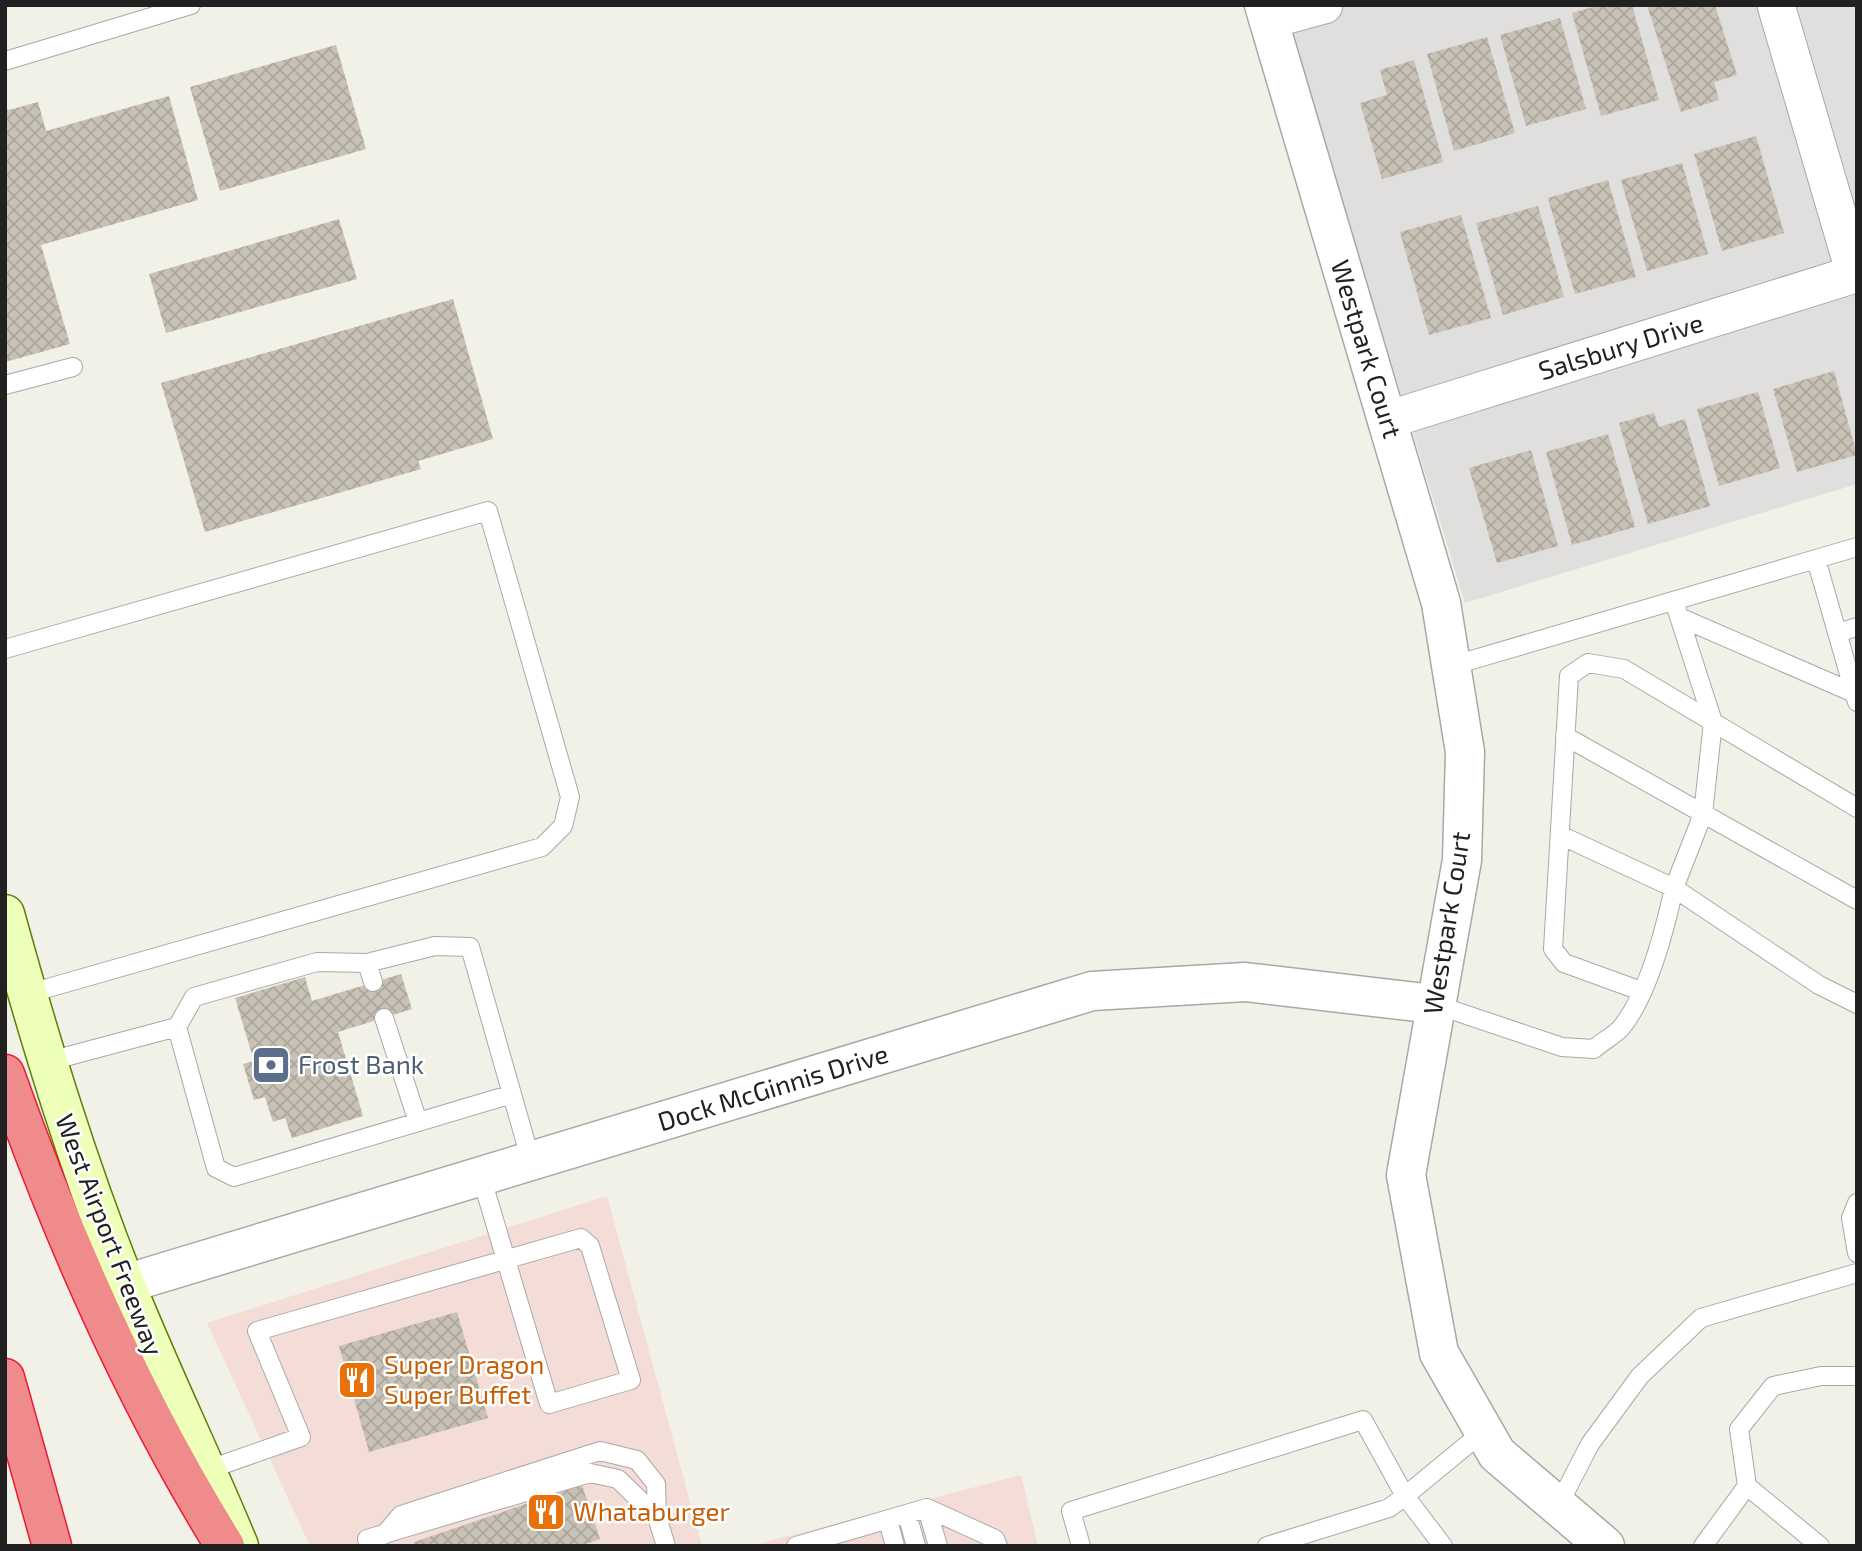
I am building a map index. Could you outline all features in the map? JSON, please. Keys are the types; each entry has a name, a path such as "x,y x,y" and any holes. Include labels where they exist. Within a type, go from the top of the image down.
{"highway":[{"path":"5,1074 103,1322 182,1477 225,1546"},
{"path":"5,1378 52,1546"}],"main road":[{"name":"West Airport Freeway","path":"5,914 46,1062 125,1284 164,1379 239,1546"}],"street":[{"path":"1266,13 1324,5"},
{"path":"1776,5 1856,274"},
{"name":"Westpark Court","path":"1266,13 1441,603 1465,752 1462,860 1434,1004 1406,1175 1439,1353 1497,1454 1605,1546"},
{"name":"Salsbury Drive","path":"1387,420 1856,274"},
{"name":"Dock McGinnis Drive","path":"125,1284 1092,991 1245,982 1434,1004"}],"lane":[{"path":"5,61 191,5"},
{"path":"5,385 73,367"},
{"path":"5,649 488,511 570,797 563,826 542,847 27,994"},
{"path":"1451,666 1677,609 1857,547"},
{"path":"1816,559 1855,698"},
{"path":"1677,609 1855,698"},
{"path":"1434,1004 1562,1047 1594,1049 1620,1028 1641,991 1662,942 1674,888 1703,814 1713,722 1677,609"},
{"path":"1837,633 1857,627"},
{"path":"1641,991 1564,963 1553,948 1569,676 1588,663 1624,669 1857,808"},
{"path":"1565,736 1857,900"},
{"path":"1560,835 1674,888 1819,985 1857,1004"},
{"path":"512,1094 234,1177 216,1168 177,1027 194,997 317,962 367,962 435,946 470,947 512,1094 531,1161"},
{"path":"367,962 373,982"},
{"path":"384,1018 418,1122"},
{"path":"46,1062 177,1027"},
{"path":"207,1470 301,1437 257,1331 505,1260 581,1238 590,1246 631,1380 549,1404 505,1260 481,1176"},
{"path":"1857,1203 1851,1218 1857,1253"},
{"path":"1558,1506 1590,1444 1640,1376 1700,1318 1857,1273"},
{"path":"1703,1546 1746,1486 1739,1429 1773,1386 1821,1376 1857,1376"},
{"path":"1081,1546 1071,1511 1363,1420 1405,1496 1443,1546"},
{"path":"1267,1546 1389,1507 1484,1431"},
{"path":"374,1540 401,1515 600,1451 637,1460 656,1484 657,1517 666,1546"},
{"path":"374,1540 590,1473 618,1479 657,1517"},
{"path":"1746,1486 1820,1546"},
{"path":"927,1508 938,1546"},
{"path":"796,1546 818,1543 927,1508 995,1539 998,1546"},
{"path":"907,1514 916,1546"},
{"path":"888,1520 895,1546"}],"shaded area":[{"path":"1282,5 1857,5 1857,484 1465,603"},
{"path":"607,1196 702,1546 310,1546 207,1323"},
{"path":"1021,1475 1038,1546 750,1546"}],"building":[{"path":"1600,5 1632,5 1659,100 1601,116 1572,13"},
{"path":"1647,5 1715,5 1737,75 1714,82 1719,100 1681,112"},
{"path":"1560,18 1586,109 1526,126 1500,35"},
{"path":"1487,37 1515,133 1454,151 1427,54"},
{"path":"336,45 366,149 220,191 190,87"},
{"path":"1414,60 1443,162 1382,179 1360,103 1387,95 1380,70"},
{"path":"169,96 198,200 41,245 70,344 5,362 5,108 9,110 38,102 46,131"},
{"path":"1756,136 1784,233 1722,251 1694,154"},
{"path":"1682,163 1708,254 1647,271 1621,180"},
{"path":"1608,180 1636,277 1575,294 1548,198"},
{"path":"1538,206 1564,297 1503,315 1476,223"},
{"path":"1461,215 1491,318 1429,335 1400,232"},
{"path":"339,219 357,279 166,333 149,274"},
{"path":"453,299 493,439 418,461 421,469 205,532 161,383"},
{"path":"1834,371 1857,455 1797,472 1773,389"},
{"path":"1758,392 1780,468 1719,486 1697,409"},
{"path":"1654,413 1659,427 1685,419 1710,506 1648,524 1619,423"},
{"path":"1608,434 1635,527 1572,545 1546,452"},
{"path":"1531,450 1558,546 1497,563 1469,468"},
{"path":"401,974 412,1009 338,1032 363,1116 292,1138 285,1118 273,1122 265,1097 254,1100 243,1064 254,1061 235,998 305,977 312,1001"},
{"path":"457,1312 488,1418 369,1452 339,1346"},
{"name":"Whataburger","path":"582,1485 600,1539 581,1546 415,1546 414,1542"}],"place":[{"name":"Frost Bank","path":"271,1065"},
{"name":"Super Dragon Super Buffet","path":"357,1380"},
{"name":"Whataburger","path":"546,1512"}]}
